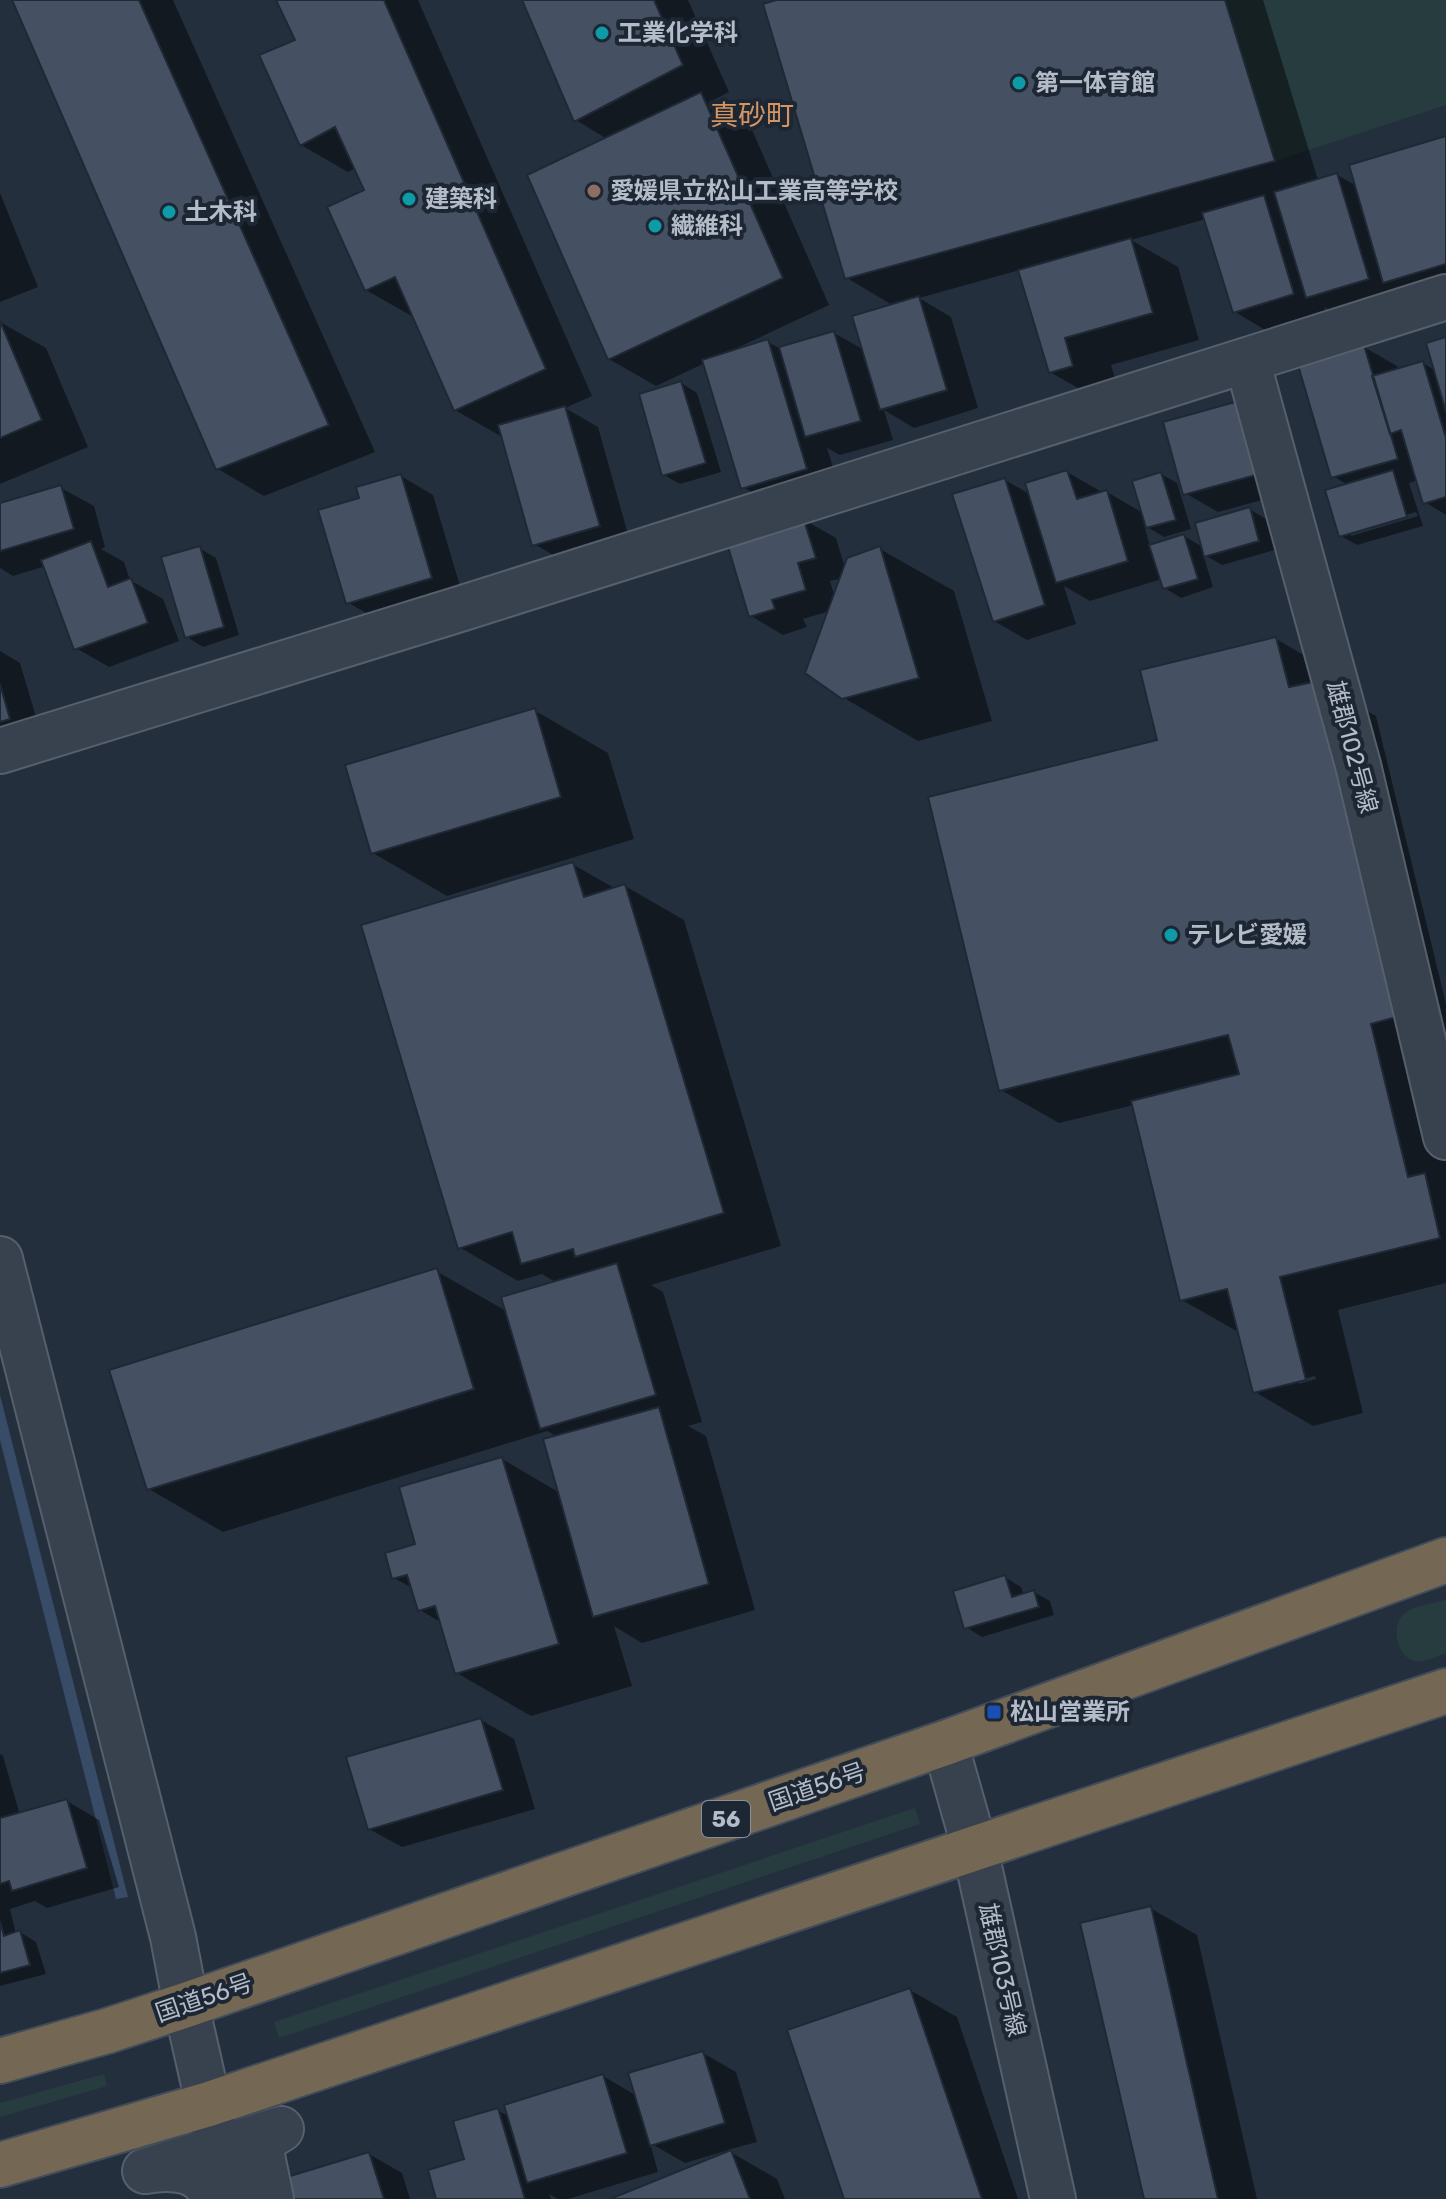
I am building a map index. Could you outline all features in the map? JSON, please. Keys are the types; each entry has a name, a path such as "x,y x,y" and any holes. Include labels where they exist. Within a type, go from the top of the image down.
{"highway":[{"name":"国道56号","path":"0,2061 186,2005 945,1743 1446,1560"},
{"path":"0,2165 209,2104 1446,1691"}],"street":[{"path":"0,751 478,604 1446,297"},
{"name":"雄郡102号線","path":"1247,360 1358,765 1446,1137"},
{"path":"0,1259 173,1937 230,2199"},
{"name":"雄郡103号線","path":"945,1743 975,1849 1053,2199"},
{"path":"214,2199 211,2189 190,2173 164,2168 145,2171 281,2129 265,2139 261,2151 271,2199"}],"green space":[{"path":"1225,0 1446,0 1446,105 1275,161"},
{"path":"1446,1600 1446,1653 1423,1661 1409,1658 1400,1648 1398,1640 1400,1619 1413,1609"},
{"path":"915,1808 920,1824 279,2038 274,2022"},
{"path":"104,2074 107,2086 0,2117 0,2103"}],"water":[{"path":"0,1395 128,1897 116,1899 0,1440"}],"building":[{"name":"土木科","path":"12,0 139,0 329,425 216,470"},
{"name":"建築科","path":"276,0 384,0 546,369 454,411 395,277 365,291 327,207 364,190 335,127 300,146 259,55 295,40"},
{"name":"工業化学科","path":"522,0 654,0 683,65 574,122"},
{"name":"第一体育館","path":"776,0 1225,0 1275,161 845,279 763,4"},
{"name":"繊維科","path":"701,92 783,278 608,360 527,175"},
{"path":"1446,136 1446,264 1383,283 1349,165"},
{"path":"1337,173 1369,279 1306,298 1274,192"},
{"path":"1264,195 1294,294 1233,313 1202,213"},
{"path":"1131,238 1153,313 1065,338 1073,366 1049,373 1018,270"},
{"path":"919,296 947,390 880,410 852,316"},
{"path":"0,321 42,420 0,438"},
{"path":"834,331 861,421 805,437 779,347"},
{"path":"1446,337 1446,412 1426,343"},
{"path":"768,339 807,469 741,489 702,360"},
{"path":"1364,345 1398,459 1331,478 1298,365"},
{"path":"1423,361 1446,438 1446,497 1423,504 1401,430 1390,434 1372,376"},
{"path":"681,381 706,463 662,476 639,394"},
{"path":"1235,402 1256,475 1183,495 1163,422"},
{"path":"565,406 600,526 532,546 498,425"},
{"path":"1067,470 1077,499 1107,490 1128,561 1056,583 1025,483"},
{"path":"1393,470 1407,517 1339,537 1325,490"},
{"path":"1161,472 1176,520 1146,528 1132,481"},
{"path":"401,474 432,578 346,604 318,510 359,498 356,487"},
{"path":"1005,478 1045,605 993,622 952,494"},
{"path":"61,485 74,529 0,551 0,503"},
{"path":"1250,507 1259,541 1204,557 1195,523"},
{"path":"803,517 816,558 798,563 806,590 772,600 775,609 749,617 726,540"},
{"path":"1184,534 1198,579 1163,589 1149,545"},
{"path":"91,541 108,587 131,578 148,623 74,650 41,560"},
{"path":"200,546 224,627 185,638 161,557"},
{"path":"880,546 919,678 842,699 805,673 847,558"},
{"name":"テレビ愛媛","path":"1276,637 1289,687 1318,681 1400,1016 1371,1024 1408,1177 1425,1173 1440,1238 1280,1277 1306,1380 1253,1393 1227,1289 1180,1301 1131,1101 1239,1074 1228,1035 999,1091 928,797 1157,740 1140,670"},
{"path":"0,684 10,719 0,722"},
{"path":"535,708 561,797 371,854 345,765"},
{"path":"573,862 584,897 625,884 724,1213 575,1257 573,1249 521,1264 512,1232 458,1249 361,925"},
{"path":"617,1263 656,1395 540,1429 501,1297"},
{"path":"437,1268 474,1389 147,1490 109,1370"},
{"path":"659,1407 709,1584 593,1617 543,1439"},
{"path":"502,1457 559,1644 455,1674 435,1606 418,1611 407,1575 392,1579 385,1553 415,1544 399,1487"},
{"path":"1005,1575 1012,1597 1034,1590 1039,1607 964,1629 953,1591"},
{"path":"481,1718 503,1790 368,1830 346,1757"},
{"path":"67,1799 87,1868 12,1891 9,1881 0,1884 0,1818"},
{"path":"1151,1906 1218,2199 1144,2199 1080,1923"},
{"path":"0,1921 4,1936 20,1930 30,1965 0,1973"},
{"path":"910,1988 982,2199 844,2199 787,2030"},
{"path":"703,2051 725,2123 650,2146 628,2073"},
{"path":"603,2074 627,2153 527,2183 504,2105"},
{"path":"498,2108 525,2199 436,2199 428,2170 464,2159 453,2121"},
{"path":"731,2150 750,2199 610,2199"},
{"path":"369,2152 384,2199 283,2199 277,2180"}],"place":[{"name":"工業化学科","path":"602,33"},
{"name":"第一体育館","path":"1019,83"},
{"name":"愛媛県立松山工業高等学校","path":"594,191"},
{"name":"建築科","path":"409,199"},
{"name":"土木科","path":"169,212"},
{"name":"繊維科","path":"655,226"},
{"name":"テレビ愛媛","path":"1171,935"},
{"name":"松山営業所","path":"994,1712"}],"district":[{"name":"真砂町","path":"752,115"}]}
